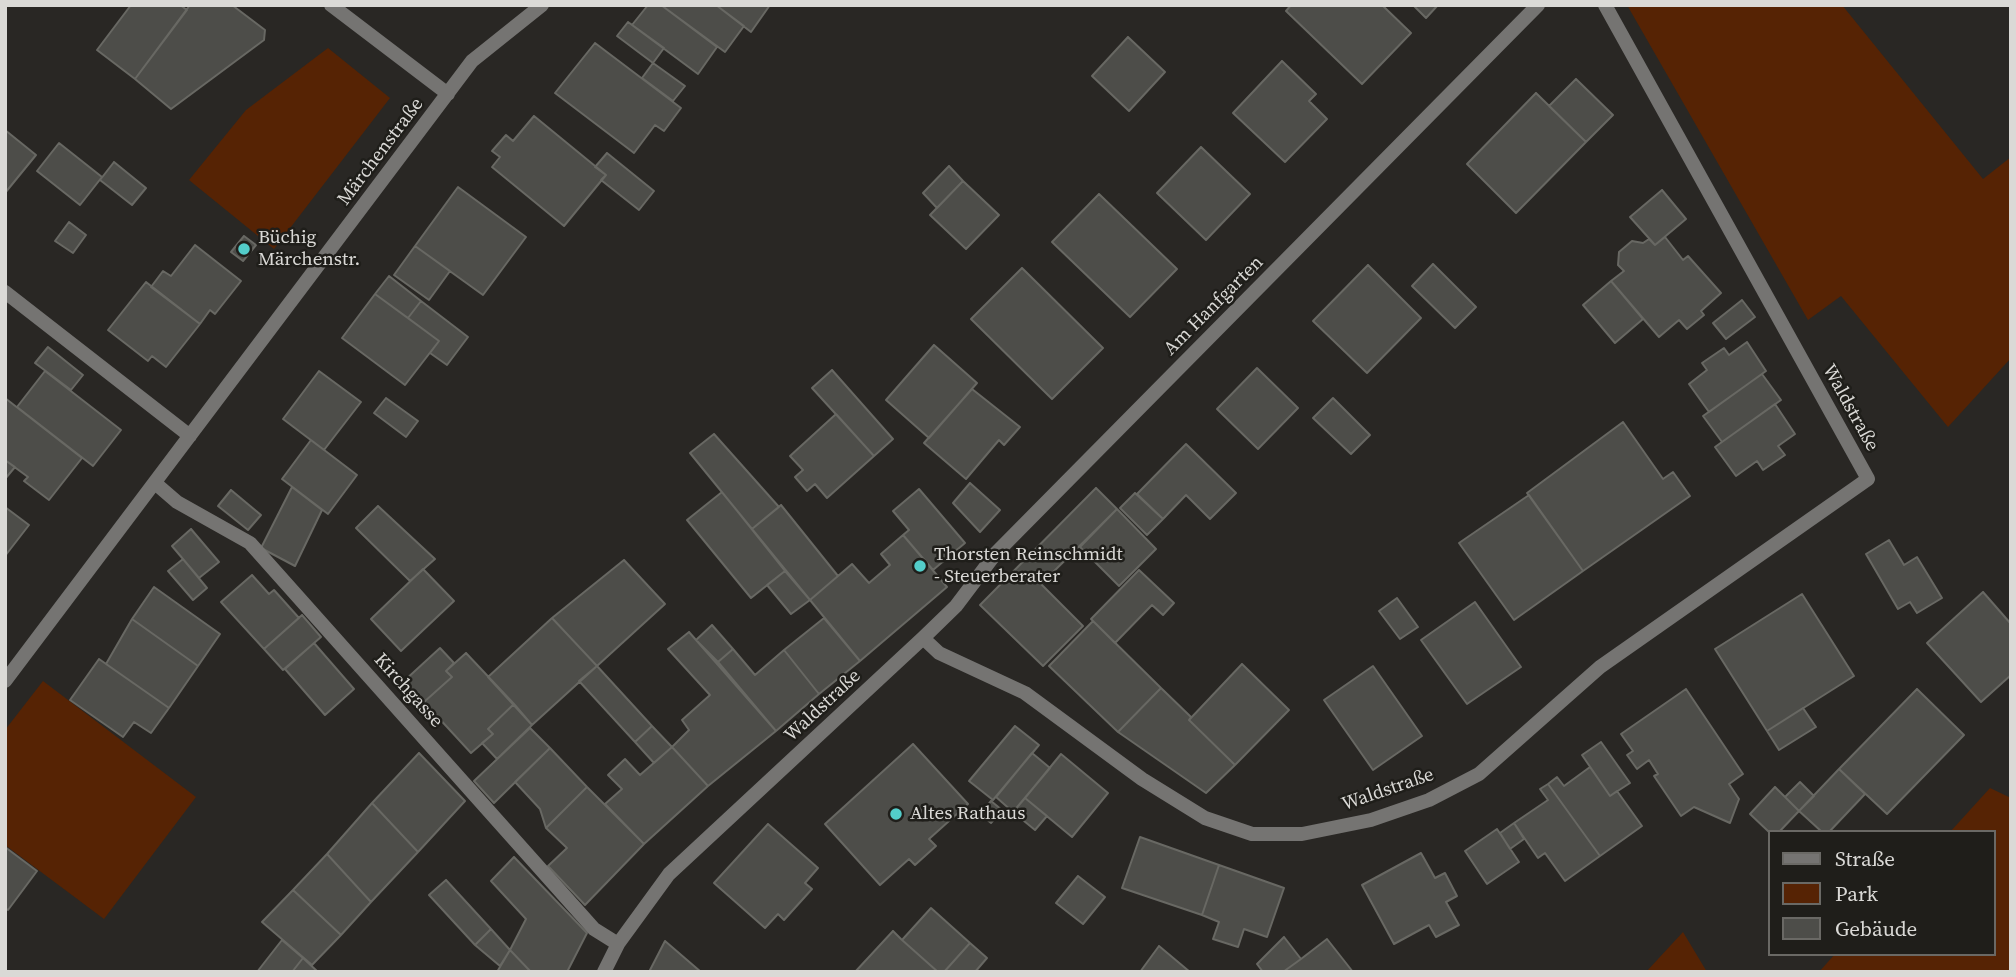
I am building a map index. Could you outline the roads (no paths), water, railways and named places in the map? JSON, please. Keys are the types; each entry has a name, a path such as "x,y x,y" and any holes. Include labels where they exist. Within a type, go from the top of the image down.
{"street":[{"path":"331,5 448,94"},
{"name":"Märchenstraße","path":"5,681 472,61 542,5"},
{"name":"Am Hanfgarten","path":"923,639 956,606 996,553 1538,5"},
{"name":"Waldstraße","path":"604,972 618,944 669,874 923,639 939,653 1025,693 1142,779 1205,818 1252,834 1302,834 1371,820 1429,800 1479,774 1600,667 1868,479 1605,5"},
{"path":"5,292 190,436"},
{"name":"Kirchgasse","path":"155,483 177,502 250,543 594,929 618,944"}],"place":[{"name":"Büchig Märchenstr.","path":"244,249"},
{"name":"Thorsten Reinschmidt - Steuerberater","path":"920,566"},
{"name":"Altes Rathaus","path":"896,814"}]}
